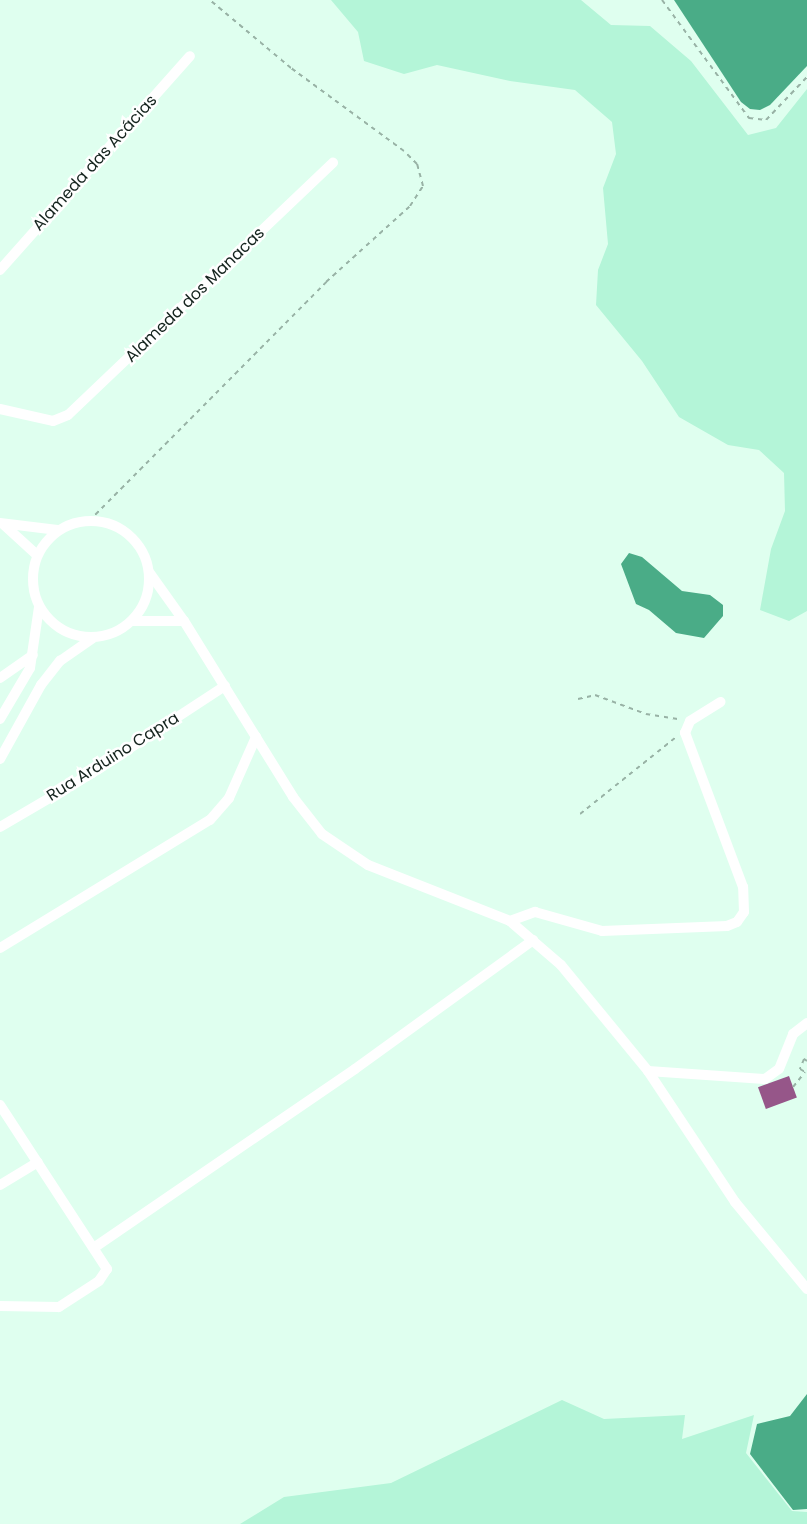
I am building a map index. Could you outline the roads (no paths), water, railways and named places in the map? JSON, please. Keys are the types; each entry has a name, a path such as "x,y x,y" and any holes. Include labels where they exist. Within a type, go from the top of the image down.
{"street":[{"name":"Alameda das Acácias","path":"0,270 190,56"},
{"name":"Alameda dos Manacas","path":"0,409 53,421 68,415 333,164"},
{"path":"2,523 58,530 89,521 110,524 129,535 142,552 149,572 184,621 293,797 322,834 342,850 368,865 510,921 561,965 648,1071 735,1202 807,1289"},
{"path":"2,523 38,555"},
{"path":"0,719 30,668 39,607 32,575 38,555 58,530"},
{"path":"0,759 41,685 60,661 93,638 114,633 132,621 144,604 149,572"},
{"path":"39,607 62,630 93,638"},
{"path":"132,621 184,621"},
{"path":"0,678 33,655"},
{"name":"Rua Arduino Capra","path":"0,827 92,773 225,686"},
{"path":"510,921 535,912 603,931 728,926 737,922 744,912 743,887 685,733 690,720 720,702"},
{"path":"0,948 210,820 229,798 256,737"},
{"path":"95,1247 354,1070 532,940"},
{"path":"648,1071 765,1079 779,1069 793,1034 807,1023"},
{"path":"0,1106 95,1247 107,1269 99,1281 59,1307 0,1306"},
{"path":"0,1185 38,1162"}]}
